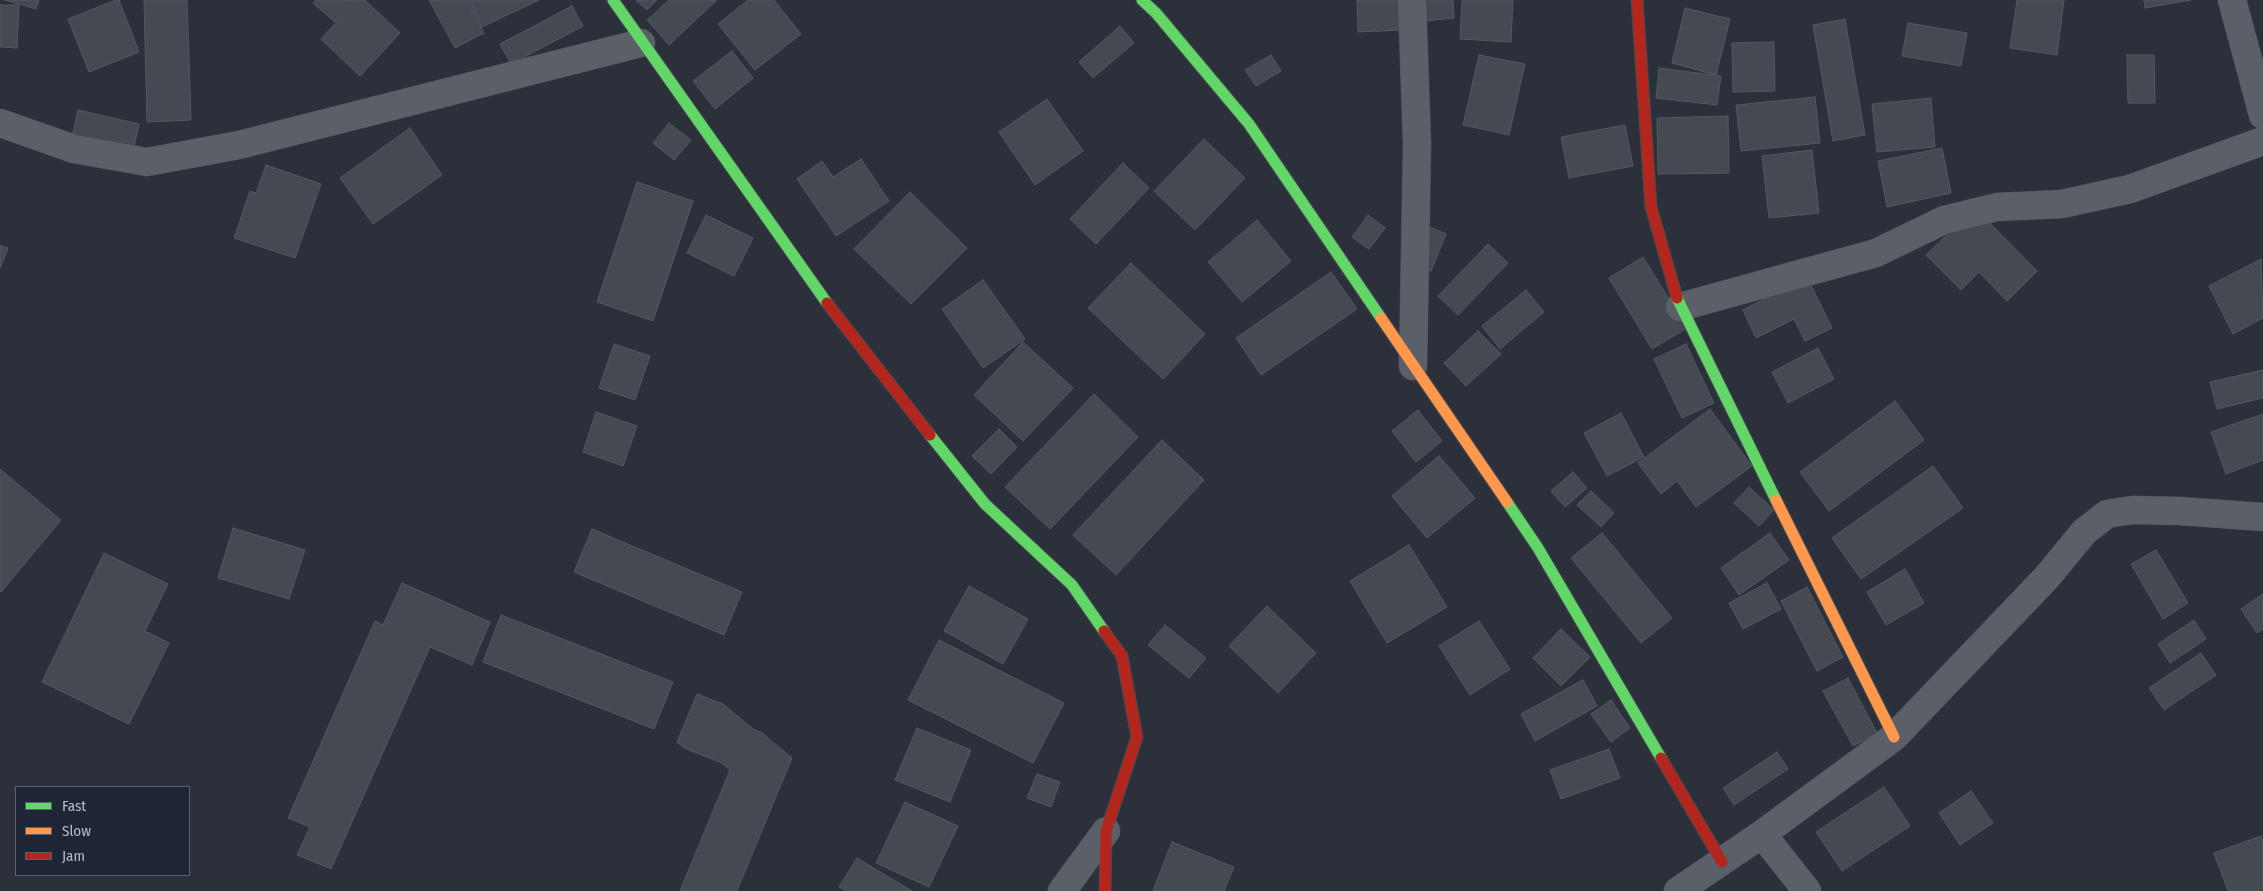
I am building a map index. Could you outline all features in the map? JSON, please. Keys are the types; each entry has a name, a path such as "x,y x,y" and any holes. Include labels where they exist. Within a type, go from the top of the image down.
{"street":[{"path":"613,0 641,43 834,314 985,504 1072,585 1122,656 1137,737 1106,831 1105,891"},
{"path":"1142,0 1156,13 1249,124 1538,548 1722,862"},
{"path":"1412,0 1417,144 1413,366"},
{"path":"1637,0 1651,207 1680,307 1894,737"},
{"path":"2232,0 2263,115"},
{"path":"0,123 74,149 147,162 240,145 641,43"},
{"path":"1680,307 1876,253 1944,220 1997,207 2062,204 2130,189 2263,141"},
{"path":"1678,891 1762,834 1894,737 2047,577 2084,532 2107,514 2132,510 2263,517"},
{"path":"1062,891 1106,831"},
{"path":"1762,834 1807,891"}],"building":[{"path":"5,0 39,0 36,9"},
{"path":"119,0 139,52 89,72 68,19"},
{"path":"144,0 187,0 191,120 147,122"},
{"path":"316,0 355,0 335,22 313,3"},
{"path":"357,0 365,0 400,33 360,76 321,39"},
{"path":"429,0 467,0 484,33 455,48"},
{"path":"469,0 539,0 482,27"},
{"path":"636,0 657,0 647,10"},
{"path":"669,0 717,0 669,45 647,20"},
{"path":"748,0 774,0 801,34 755,70 718,24"},
{"path":"1357,0 1399,0 1401,30 1358,32"},
{"path":"1421,0 1453,0 1454,18 1423,21"},
{"path":"1462,0 1513,0 1511,42 1460,39"},
{"path":"2017,0 2064,0 2057,55 2010,48"},
{"path":"2144,0 2191,0 2145,8"},
{"path":"0,5 19,5 17,48 0,47"},
{"path":"572,6 583,26 511,64 500,44"},
{"path":"1685,8 1730,19 1716,75 1672,63"},
{"path":"1845,19 1865,135 1833,141 1813,25"},
{"path":"1908,23 1967,33 1961,66 1902,56"},
{"path":"1120,26 1134,43 1093,78 1079,62"},
{"path":"1774,42 1775,91 1733,92 1732,43"},
{"path":"732,51 753,78 715,109 693,81"},
{"path":"1271,55 1281,71 1256,86 1245,70"},
{"path":"1479,55 1525,64 1509,135 1463,125"},
{"path":"2127,55 2154,55 2155,103 2128,103"},
{"path":"1659,68 1721,76 1717,105 1656,98"},
{"path":"1815,97 1820,143 1741,151 1736,105"},
{"path":"1931,98 1935,147 1877,152 1872,104"},
{"path":"1047,99 1083,151 1035,185 999,132"},
{"path":"78,110 139,124 131,160 70,146"},
{"path":"1728,116 1729,173 1658,174 1657,118"},
{"path":"669,123 691,140 674,160 653,143"},
{"path":"1625,125 1633,166 1569,178 1561,137"},
{"path":"410,128 442,175 373,224 340,178"},
{"path":"1204,139 1245,178 1195,230 1154,191"},
{"path":"1942,148 1951,193 1887,207 1878,161"},
{"path":"1812,150 1819,213 1769,218 1762,156"},
{"path":"861,159 889,201 836,236 797,179 822,161 833,177"},
{"path":"1123,163 1149,188 1096,244 1070,219"},
{"path":"266,165 321,184 295,258 234,238 250,191 256,193"},
{"path":"637,182 693,201 653,321 597,302"},
{"path":"910,192 967,248 911,304 854,249"},
{"path":"1975,208 2037,271 2007,301 1979,272 1961,290 1926,255"},
{"path":"706,215 753,238 734,276 687,253"},
{"path":"1368,215 1385,228 1369,249 1352,237"},
{"path":"1257,220 1291,261 1242,302 1208,262"},
{"path":"1425,225 1446,234 1431,271 1410,262"},
{"path":"1488,244 1508,263 1458,315 1438,296"},
{"path":"0,245 8,248 0,268"},
{"path":"1643,257 1687,328 1652,349 1609,278"},
{"path":"2261,259 2263,318 2233,334 2209,286"},
{"path":"1131,263 1205,334 1163,379 1088,308"},
{"path":"1331,272 1357,309 1261,375 1236,338"},
{"path":"1807,277 1832,328 1805,341 1794,319 1756,338 1743,310"},
{"path":"983,280 1025,339 983,368 942,309"},
{"path":"1526,290 1544,312 1500,349 1482,326"},
{"path":"1478,331 1501,354 1466,386 1444,363"},
{"path":"1023,342 1073,388 1023,441 974,395"},
{"path":"614,344 650,356 635,400 599,388"},
{"path":"1686,344 1714,403 1682,418 1654,359"},
{"path":"1818,348 1834,379 1788,403 1772,372"},
{"path":"2263,370 2263,398 2217,409 2210,382"},
{"path":"1094,394 1138,437 1050,529 1005,487"},
{"path":"1895,401 1924,440 1829,511 1800,472"},
{"path":"1710,409 1752,466 1696,507 1677,481 1661,494 1638,463"},
{"path":"1418,410 1442,441 1416,462 1392,431"},
{"path":"596,412 637,426 623,466 583,452"},
{"path":"1621,413 1644,457 1607,476 1584,433"},
{"path":"2263,414 2263,460 2226,474 2211,432"},
{"path":"999,429 1017,447 991,474 972,456"},
{"path":"1162,440 1204,480 1116,575 1073,535"},
{"path":"1439,456 1475,498 1427,538 1392,496"},
{"path":"1933,466 1963,508 1861,579 1832,538"},
{"path":"0,469 61,520 1,592 0,591"},
{"path":"1573,472 1587,488 1565,507 1551,491"},
{"path":"1749,487 1774,510 1759,526 1734,503"},
{"path":"1591,491 1614,513 1601,527 1577,505"},
{"path":"233,528 305,550 289,599 218,578"},
{"path":"592,529 742,592 724,635 574,572"},
{"path":"1602,533 1672,618 1641,643 1571,558"},
{"path":"1770,533 1789,560 1739,595 1721,568"},
{"path":"1409,545 1447,607 1387,643 1350,581"},
{"path":"2156,550 2188,603 2163,619 2131,564"},
{"path":"104,553 168,584 145,631 169,643 129,724 42,682"},
{"path":"1905,569 1924,603 1886,625 1867,592"},
{"path":"402,583 490,622 472,665 430,647 331,869 297,855 310,827 288,818 375,621 383,625"},
{"path":"1767,583 1781,609 1743,629 1729,603"},
{"path":"969,586 1028,619 1003,664 944,631"},
{"path":"1807,587 1843,657 1817,671 1781,601"},
{"path":"2263,594 2263,629 2257,633 2241,609"},
{"path":"1267,606 1316,653 1278,693 1229,646"},
{"path":"501,615 673,682 654,729 483,662"},
{"path":"2194,620 2206,639 2170,663 2158,644"},
{"path":"1479,621 1510,669 1470,695 1439,646"},
{"path":"1165,625 1206,658 1189,678 1148,645"},
{"path":"1561,629 1590,657 1561,686 1533,658"},
{"path":"939,640 1064,703 1033,763 908,700"},
{"path":"2201,653 2216,675 2164,710 2149,688"},
{"path":"1848,678 1877,733 1853,746 1823,691"},
{"path":"1583,680 1597,706 1535,741 1521,714"},
{"path":"697,694 723,704 792,758 737,891 680,891 730,770 722,763 684,748 677,742"},
{"path":"1611,700 1630,728 1611,742 1591,714"},
{"path":"917,728 971,750 950,802 895,780"},
{"path":"1609,749 1620,778 1561,799 1550,770"},
{"path":"1777,752 1788,769 1734,805 1723,788"},
{"path":"1037,774 1060,782 1051,807 1027,798"},
{"path":"1884,787 1910,826 1842,871 1816,832"},
{"path":"1971,791 1993,823 1960,845 1939,813"},
{"path":"905,802 958,826 929,887 876,863"},
{"path":"2261,836 2263,841 2263,889 2257,891 2228,891 2214,853"},
{"path":"1172,842 1234,867 1224,891 1153,891"},
{"path":"857,858 912,891 846,891 839,887"}],"traffic: fast":[{"path":"613,0 827,303"},
{"path":"1142,0 1156,13 1249,124 1381,318"},
{"path":"1677,298 1776,500"},
{"path":"930,435 985,504 1072,585 1104,631"},
{"path":"1507,502 1538,548 1661,758"}],"traffic: slow":[{"path":"1381,318 1507,502"},
{"path":"1776,500 1894,737"}],"traffic: jam":[{"path":"1637,0 1651,207 1677,298"},
{"path":"827,303 930,435"},
{"path":"1104,631 1122,656 1137,737 1106,831 1105,891"},
{"path":"1661,758 1722,862"}]}
